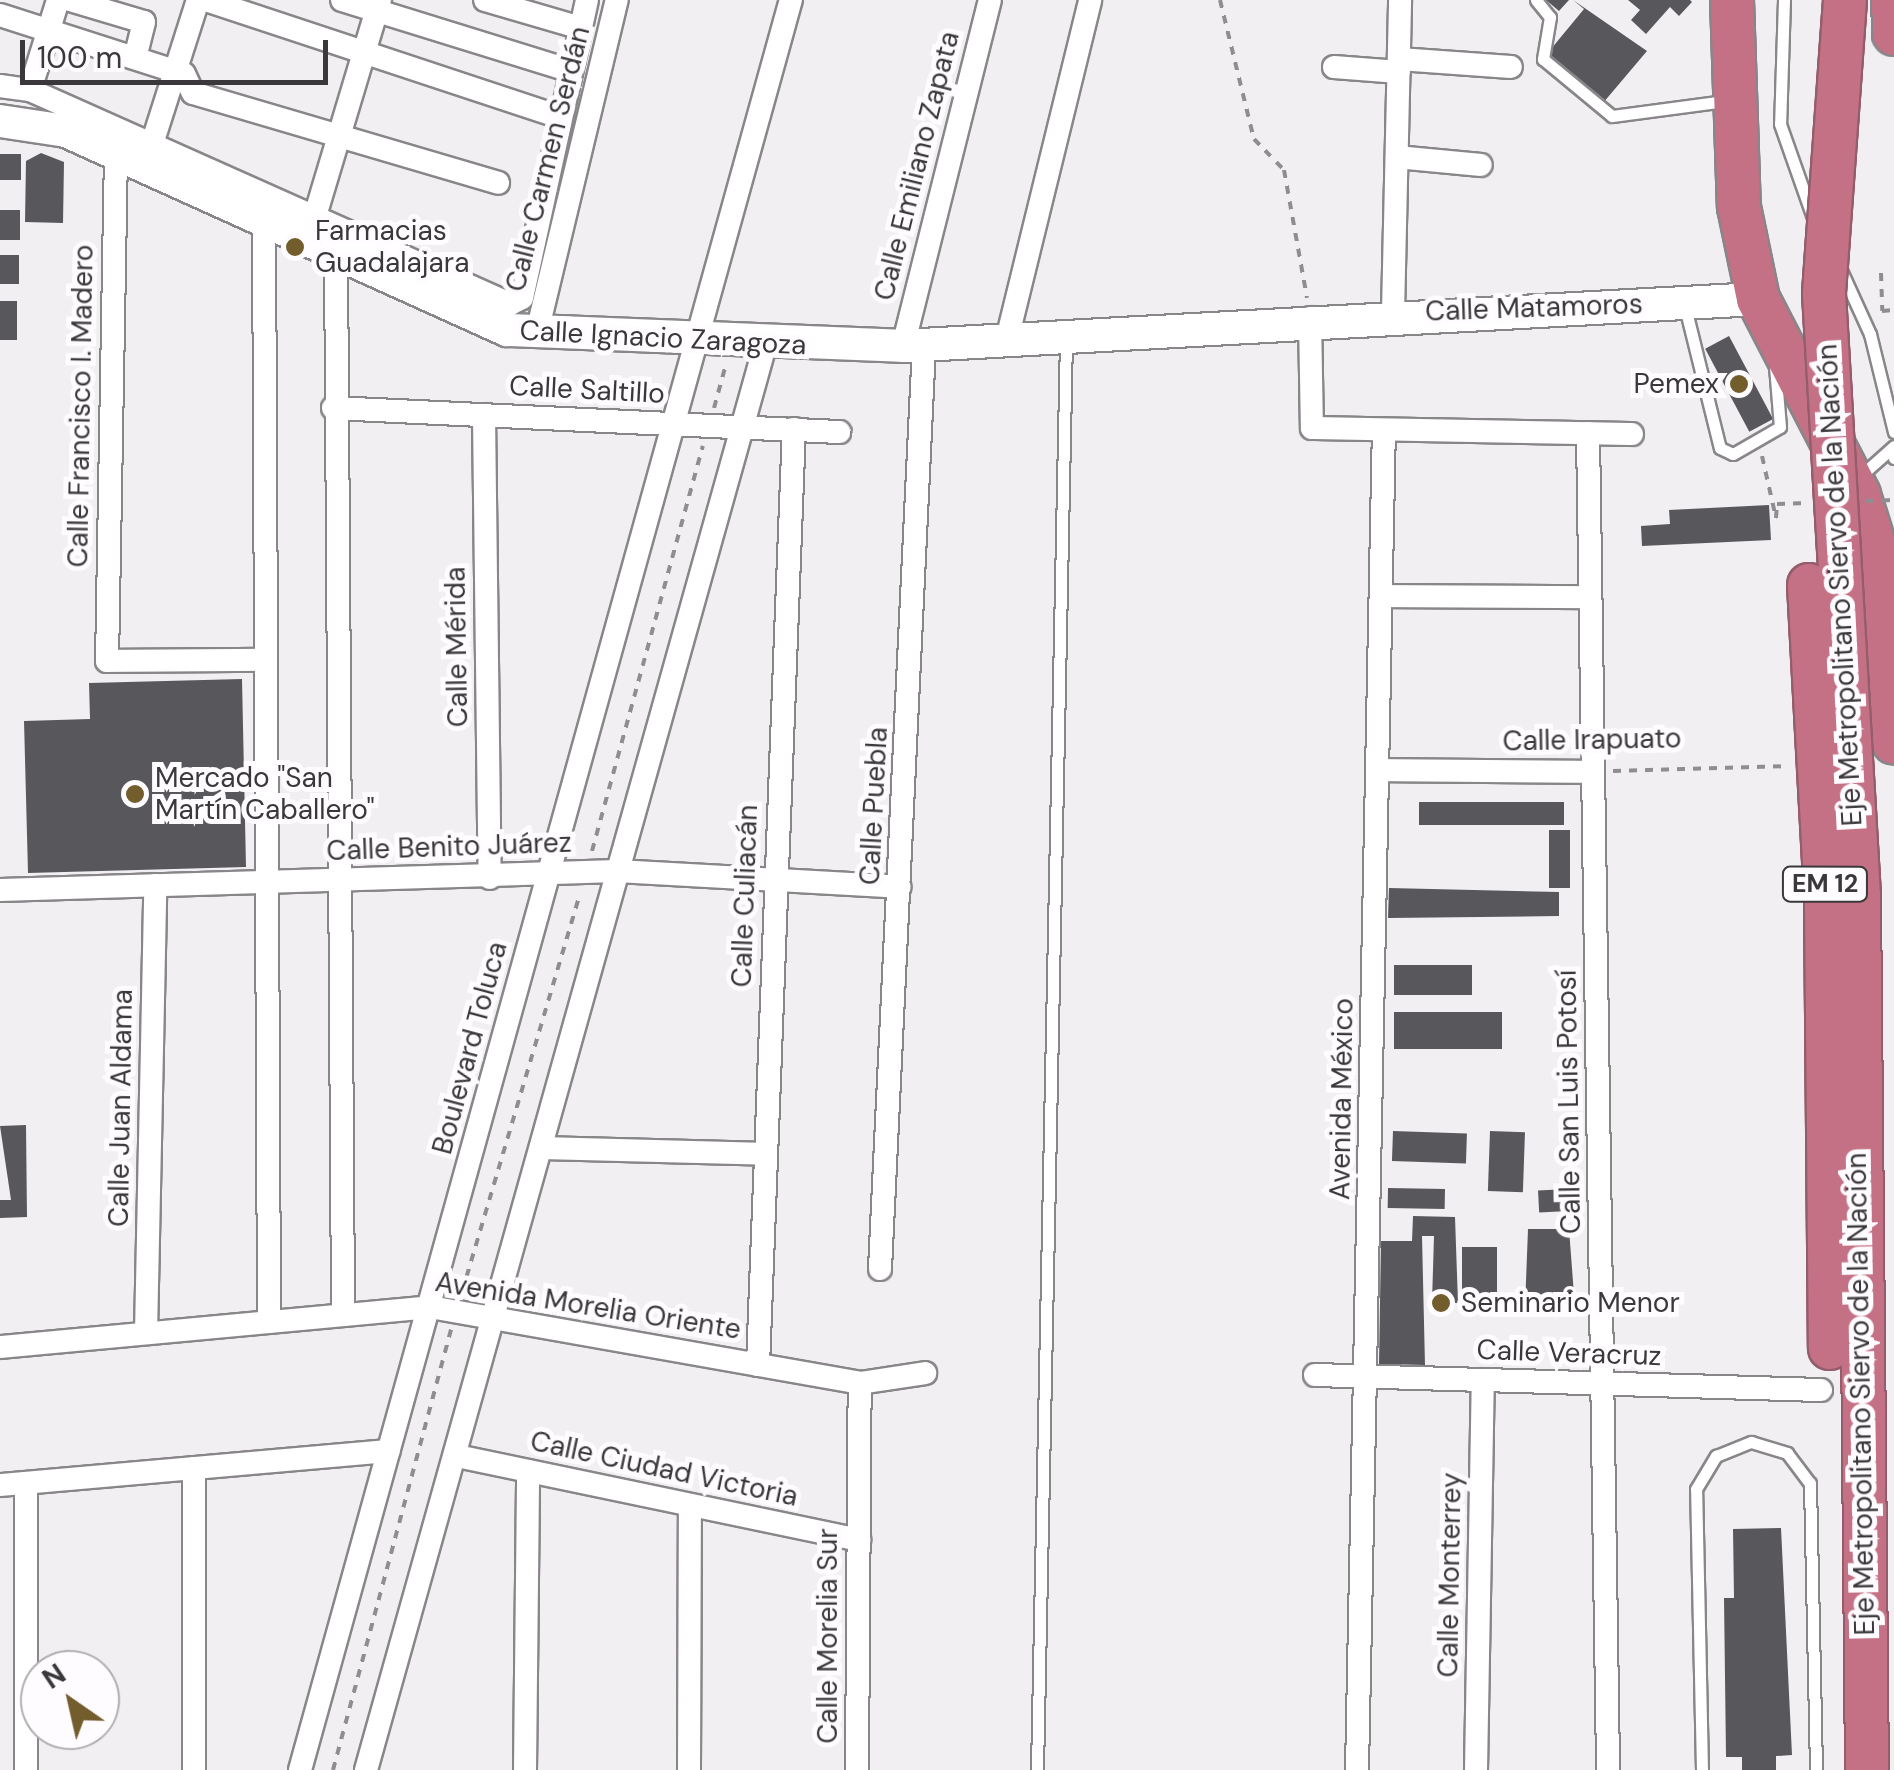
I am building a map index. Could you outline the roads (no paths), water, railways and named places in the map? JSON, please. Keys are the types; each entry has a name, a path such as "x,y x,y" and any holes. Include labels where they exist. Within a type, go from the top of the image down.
{"highway":[{"path":"1732,0 1739,206 1764,311 1854,486 1882,569 1894,743"},
{"name":"Eje Metropolitano Siervo de la Nación","path":"1818,0 1798,314 1826,902 1842,1770"},
{"name":"Eje Metropolitano Siervo de la Nación","path":"1845,0 1824,294 1859,895 1867,1770"},
{"path":"1893,0 1894,34"}],"street":[{"path":"30,90 58,0"},
{"path":"70,0 144,22 135,58"},
{"path":"152,144 198,0"},
{"path":"206,0 560,118"},
{"path":"342,0 378,5 570,71"},
{"path":"486,0 580,28"},
{"name":"Calle Carmen Serdán","path":"315,216 510,304 522,298 587,0"},
{"name":"Calle Carmen Serdán","path":"537,332 618,0"},
{"name":"Boulevard Toluca","path":"300,1770 676,424 715,343 791,0"},
{"name":"Calle Emiliano Zapata","path":"914,346 990,0"},
{"path":"1006,338 1090,0"},
{"path":"1393,313 1400,0"},
{"path":"0,86 30,90 315,216 333,134 378,5"},
{"path":"0,14 175,71 193,92 498,183"},
{"path":"1334,66 1512,68"},
{"name":"Calle Ignacio Zaragoza","path":"0,120 26,119 116,152 263,231 336,252 507,330 765,346 914,346 1310,318"},
{"name":"Calle Francisco I. Madero","path":"116,152 106,662 260,660"},
{"path":"1397,157 1481,165"},
{"path":"263,231 260,660 269,1322"},
{"path":"336,252 332,287 333,408 346,880 343,1315"},
{"name":"Calle Matamoros","path":"1310,318 1684,302 1764,311"},
{"path":"1310,318 1312,428 1632,434"},
{"path":"366,1770 496,1318 765,346"},
{"name":"Calle Puebla","path":"880,1269 900,888 914,346"},
{"name":"Calle Saltillo","path":"333,408 840,432"},
{"name":"Calle Mérida","path":"484,416 490,878"},
{"name":"Calle Culiacán","path":"758,1365 794,429"},
{"name":"Avenida México","path":"1358,1770 1384,430"},
{"name":"Calle San Luis Potosí","path":"1588,433 1608,1770"},
{"path":"1383,596 1590,597"},
{"name":"Calle Irapuato","path":"1378,770 1594,772"},
{"name":"Calle Benito Juárez","path":"0,890 490,878 617,871 900,888"},
{"name":"Calle Juan Aldama","path":"146,1333 156,885"},
{"path":"542,1148 766,1154"},
{"name":"Avenida Morelia Oriente","path":"0,1346 430,1306 860,1383 925,1372"},
{"name":"Calle Veracruz","path":"1315,1376 1820,1390"},
{"name":"Calle Monterrey","path":"1476,1770 1483,1380"},
{"name":"Calle Morelia Sur","path":"858,1770 860,1383"},
{"path":"0,1485 389,1451"},
{"name":"Calle Ciudad Victoria","path":"457,1456 859,1540"},
{"path":"194,1468 194,1770"},
{"path":"525,1770 528,1472"},
{"path":"26,1483 26,1770"},
{"path":"689,1770 690,1505"}],"lane":[{"path":"1536,0 1550,17 1544,60 1612,116 1734,100"},
{"path":"1784,0 1780,124 1790,170 1855,291 1894,432"},
{"path":"1684,302 1715,438 1733,454 1758,443 1780,426 1764,311"},
{"path":"1037,1770 1066,334"},
{"path":"1879,1770 1845,623 1854,486 1894,446"},
{"path":"1702,1770 1696,1488 1716,1456 1751,1442 1788,1453 1810,1483 1816,1770"}],"place":[{"name":"Farmacias Guadalajara","path":"295,247"},
{"name":"Pemex","path":"1739,384"},
{"name":"Mercado \"San Martín Caballero\"","path":"135,794"},
{"name":"Seminario Menor","path":"1441,1303"}]}
